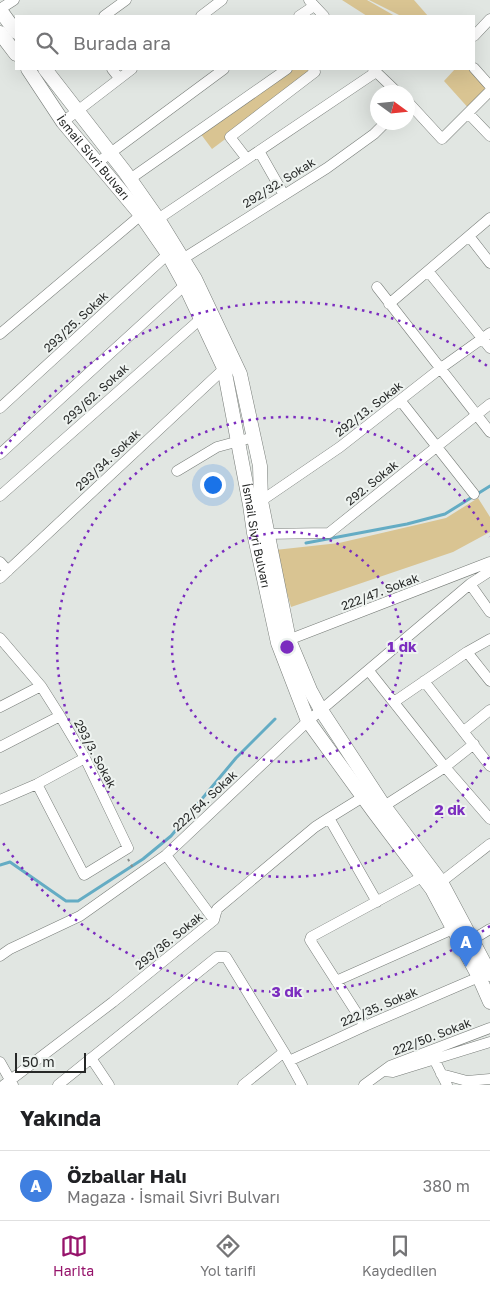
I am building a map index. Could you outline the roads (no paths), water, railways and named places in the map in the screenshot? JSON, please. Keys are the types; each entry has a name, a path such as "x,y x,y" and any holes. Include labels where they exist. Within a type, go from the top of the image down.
{"main road":[{"path":"0,10 6,33 15,52"},
{"name":"İsmail Sivri Bulvarı","path":"30,70 63,122 141,215 168,254 205,315 229,364 238,441 250,505 260,534 284,642 308,721 363,797 379,809 436,886 485,976 490,1002"},
{"name":"İsmail Sivri Bulvarı","path":"46,70 110,152 158,219 194,279 205,315"},
{"name":"İsmail Sivri Bulvarı","path":"229,364 240,374 260,466 260,534"},
{"name":"İsmail Sivri Bulvarı","path":"284,642 379,809 422,877 436,886 453,929 467,943"}],"street":[{"path":"0,10 14,0"},
{"path":"105,15 126,0"},
{"path":"202,15 222,0"},
{"path":"300,15 311,3 323,15"},
{"path":"475,35 490,19"},
{"path":"475,69 490,86"},
{"path":"113,70 119,78"},
{"path":"63,122 131,70"},
{"path":"98,163 110,152 223,70"},
{"path":"130,179 285,70"},
{"path":"247,158 230,137 314,70"},
{"path":"158,219 375,70 391,85"},
{"path":"415,110 442,139 490,91"},
{"path":"468,113 490,136"},
{"name":"292/32. Sokak","path":"181,260 327,168 378,130"},
{"path":"259,151 284,195"},
{"path":"0,333 141,215"},
{"path":"389,304 490,218"},
{"path":"469,236 490,263"},
{"name":"293/25. Sokak","path":"0,408 168,254"},
{"path":"428,271 486,336 490,348"},
{"path":"0,454 186,285"},
{"path":"377,287 490,432"},
{"name":"293/62. Sokak","path":"0,496 205,315"},
{"name":"292/13. Sokak","path":"261,501 340,447 441,368 486,336"},
{"name":"293/34. Sokak","path":"4,574 229,364"},
{"path":"400,400 474,494"},
{"name":"292. Sokak","path":"260,534 329,534 490,404"},
{"path":"177,471 217,447 254,437"},
{"path":"0,562 4,574"},
{"name":"222/47. Sokak","path":"284,642 490,562"},
{"name":"222/54. Sokak","path":"0,956 80,916 166,855 308,721 370,671 470,584 490,571"},
{"path":"470,584 490,612"},
{"name":"293/3. Sokak","path":"0,638 41,686 60,716 85,758 128,848 84,874 37,784"},
{"path":"394,702 467,652 490,639"},
{"path":"467,652 490,682"},
{"path":"370,671 445,767 490,819"},
{"path":"424,681 490,766"},
{"path":"0,707 41,686"},
{"path":"464,731 490,710"},
{"path":"0,747 60,716"},
{"path":"379,809 445,767 474,744"},
{"path":"0,800 37,784 85,758"},
{"name":"293/36. Sokak","path":"9,1084 214,920 217,909 315,827 363,797"},
{"path":"329,818 376,902"},
{"path":"436,886 490,844"},
{"path":"166,855 214,920"},
{"path":"364,1026 310,940 311,937 422,877"},
{"path":"336,981 453,929"},
{"path":"467,943 490,929"},
{"path":"58,1085 217,957 226,956 302,1085"},
{"name":"222/35. Sokak","path":"243,1085 286,1056 485,976"},
{"name":"222/50. Sokak","path":"364,1085 390,1066 490,1028"},
{"name":"222/50. Sokak","path":"384,1071 393,1072 490,1042"},
{"path":"91,1058 109,1085"},
{"path":"434,1060 447,1085"},
{"path":"0,1062 9,1084"},
{"path":"441,1074 467,1083 490,1079"}],"waterway":[{"path":"306,543 407,524 445,514 490,486"},
{"path":"0,865 10,862 66,901 78,901 143,859 171,836 236,758 275,719"}],"place":[{"name":"Özballar Halı","path":"466,967"}]}
